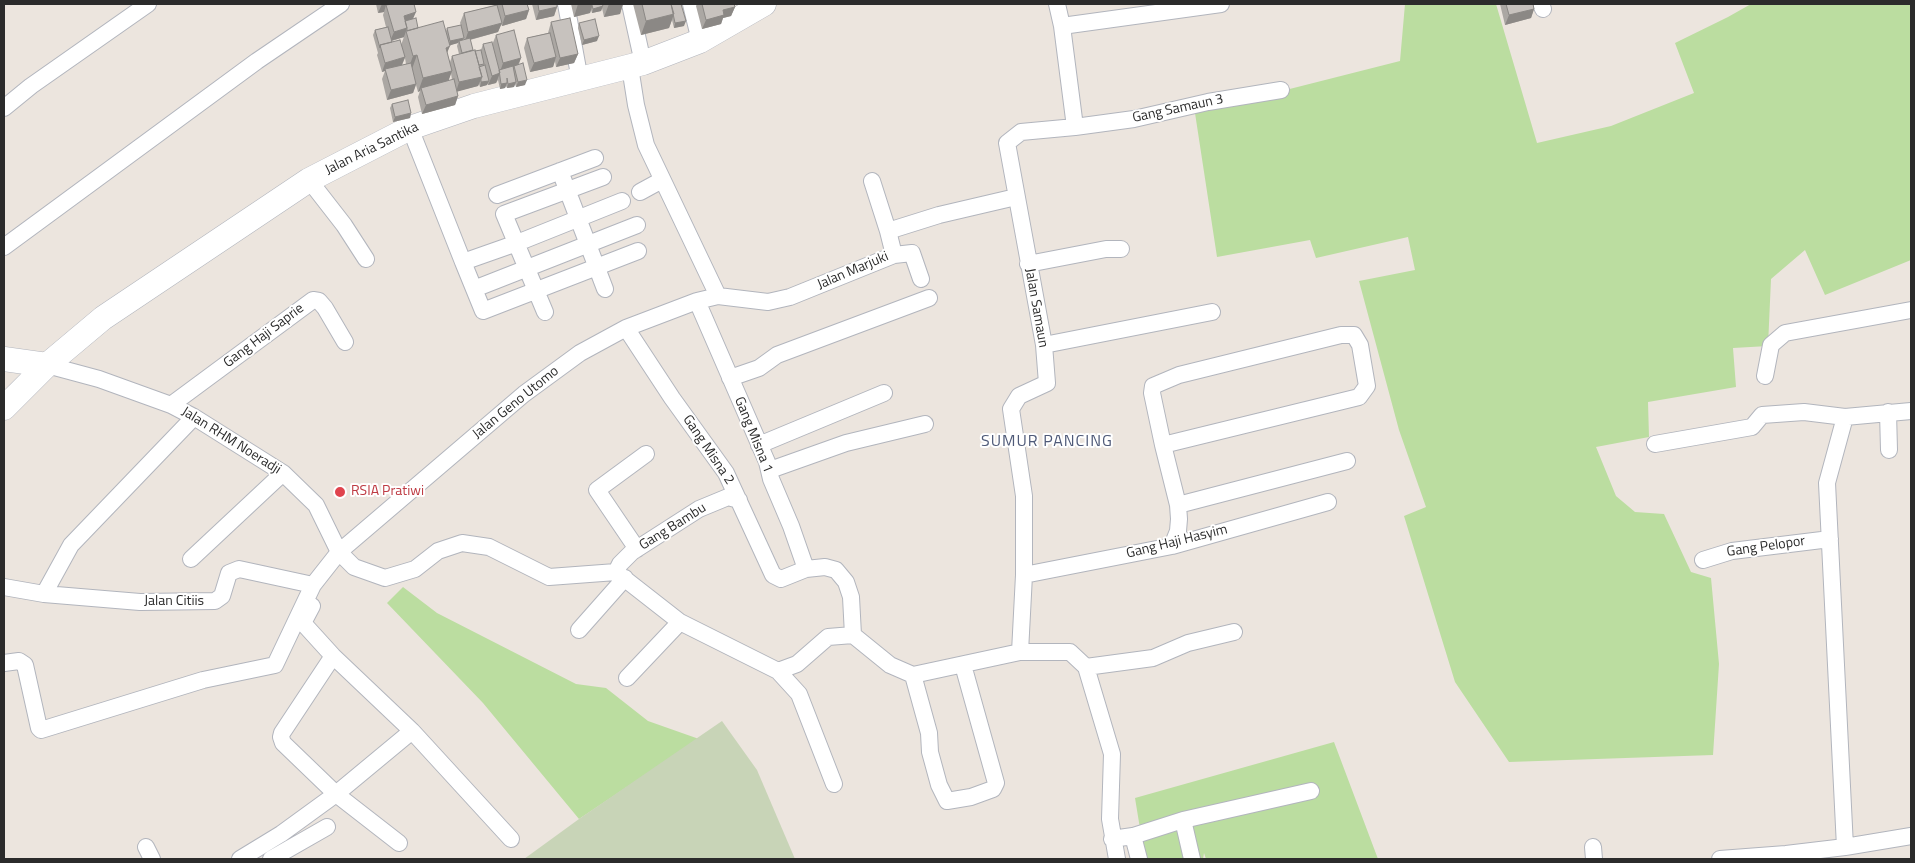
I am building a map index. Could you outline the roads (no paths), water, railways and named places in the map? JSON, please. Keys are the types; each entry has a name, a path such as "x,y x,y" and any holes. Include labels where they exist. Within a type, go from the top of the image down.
{"street":[{"path":"4,108 31,86 148,4"},
{"path":"4,247 257,61 341,4"},
{"path":"566,4 580,80"},
{"path":"630,4 636,65 636,105 646,145 718,296"},
{"path":"691,4 700,40"},
{"name":"Jalan Aria Santika","path":"4,408 47,365 103,318 309,180 410,128 474,106 636,65 700,40 764,4"},
{"path":"1058,4 1075,127"},
{"path":"1062,26 1221,4"},
{"name":"Gang Samaun 3","path":"1075,127 1134,119 1208,102 1281,90"},
{"name":"Jalan Samaun","path":"1020,652 1024,574 1024,496 1011,409 1019,396 1047,383 1044,345 1007,143 1021,132 1075,127"},
{"path":"410,128 483,311 638,251"},
{"path":"497,195 596,158"},
{"path":"560,172 605,289"},
{"path":"545,312 504,214 603,177"},
{"path":"309,180 344,225 366,258"},
{"path":"640,192 662,180"},
{"path":"872,181 888,231"},
{"name":"Jalan Marjuki","path":"718,296 768,302 790,297 894,255 888,231 939,215 1016,198"},
{"path":"463,262 517,243 622,201"},
{"path":"474,289 637,225"},
{"path":"1028,264 1106,249 1121,249"},
{"path":"894,255 912,254 921,279"},
{"name":"Jalan Geno Utomo","path":"342,555 524,394 580,352 626,328 697,301 718,296"},
{"path":"730,378 759,368 777,355 929,298"},
{"name":"Gang Haji Saprie","path":"171,405 313,300 319,301 325,308 345,342"},
{"name":"Gang Misna 1","path":"697,301 770,470 771,479 791,526 806,569"},
{"path":"1765,376 1772,345 1785,333 1911,310"},
{"path":"1044,345 1212,312"},
{"name":"Gang Misna 2","path":"626,328 672,398 726,473 773,575 781,579 806,569 825,566 836,570 846,582 852,610 853,635"},
{"path":"1163,445 1359,397 1366,386 1360,345 1354,335 1340,335 1179,375 1154,386 1152,393 1163,445 1178,505 1179,525 1172,546"},
{"path":"4,359 47,365"},
{"name":"Jalan RHM Noeradji","path":"47,365 99,379 171,405 194,417 283,473 316,505 342,555 354,567 385,578 415,568 438,551 462,543 490,547 549,577 621,575"},
{"path":"759,445 884,394"},
{"path":"1655,444 1752,427 1762,415 1804,412 1845,417 1911,410"},
{"path":"1888,412 1889,450"},
{"path":"44,594 71,545 194,417"},
{"path":"1845,417 1827,483 1845,847"},
{"path":"770,470 846,443 925,424"},
{"path":"638,549 597,490 646,454"},
{"path":"1178,505 1347,460"},
{"path":"191,559 283,473"},
{"name":"Gang Bambu","path":"579,630 621,575 625,558 699,509 728,497 739,500"},
{"name":"Gang Haji Hasyim","path":"1024,574 1172,546 1328,502"},
{"name":"Gang Pelopor","path":"1703,560 1732,551 1830,539"},
{"path":"4,662 20,661 25,665 39,728 43,730 203,680 275,665 309,603 313,584 342,555"},
{"path":"309,603 322,589 342,555"},
{"name":"Jalan Citiis","path":"4,588 44,594 140,602 215,601 222,596 229,573 239,569 313,584"},
{"path":"621,575 680,622 778,672 799,694 834,784"},
{"path":"300,621 333,656 412,732 511,838"},
{"path":"627,678 680,622"},
{"path":"1086,667 1153,658 1188,643 1234,632"},
{"path":"778,672 797,664 828,637 853,635 890,665 913,675 1020,652 1070,652 1086,667 1112,754 1110,819 1117,859"},
{"path":"333,656 281,737 283,743 336,794 399,842"},
{"path":"913,675 929,733 933,766 941,790 947,801 971,797 995,787 996,783 963,665"},
{"path":"277,849 336,794 412,732"},
{"path":"1112,839 1133,836 1183,820 1311,791"},
{"path":"1183,820 1192,859"},
{"path":"240,859 277,849 327,827"},
{"path":"1133,836 1138,859"},
{"path":"1720,859 1787,857 1911,836"}],"place":[{"name":"RSIA Pratiwi","path":"340,492"}],"district":[{"name":"SUMUR PANCING","path":"1047,442"}]}
